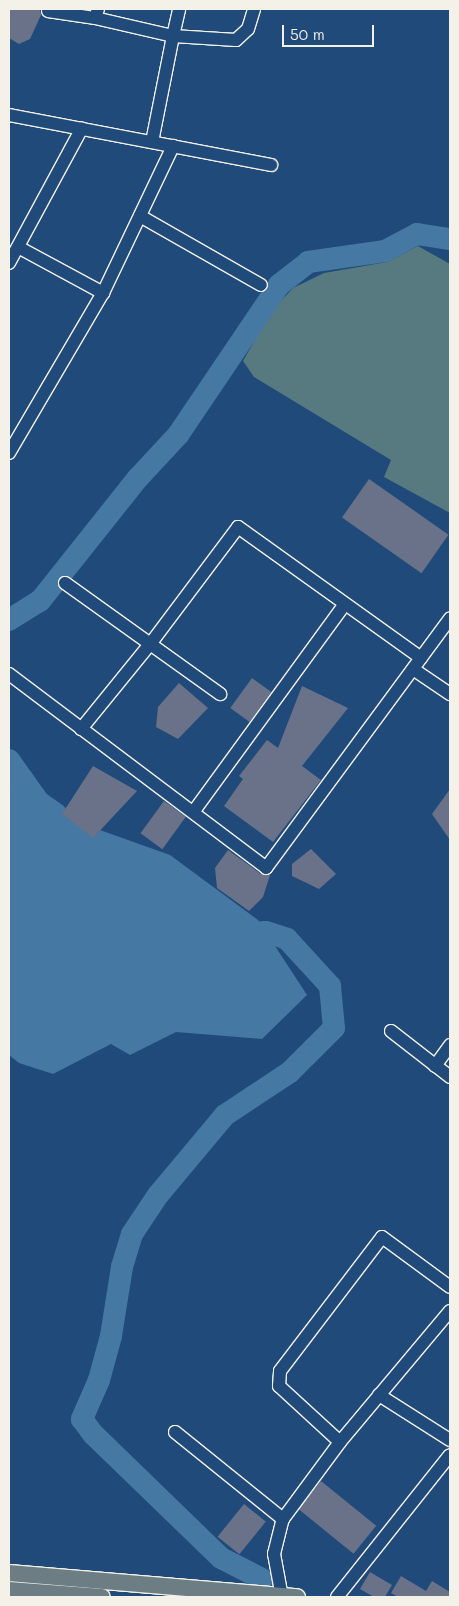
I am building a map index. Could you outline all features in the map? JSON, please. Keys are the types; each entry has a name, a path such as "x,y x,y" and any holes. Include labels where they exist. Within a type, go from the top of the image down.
{"main road":[{"path":"9,1574 287,1597"},
{"path":"9,1590 102,1597"}],"street":[{"path":"152,142 179,9"},
{"path":"48,11 97,14 173,36 236,40 248,29 254,9"},
{"path":"9,115 270,165"},
{"path":"9,263 82,128"},
{"path":"9,453 103,293 174,146"},
{"path":"140,216 261,285"},
{"path":"18,247 103,293"},
{"path":"81,729 151,643 238,527 421,658"},
{"path":"65,583 220,694"},
{"path":"194,811 345,604"},
{"path":"9,674 194,811 266,868 450,618"},
{"path":"413,669 450,694"},
{"path":"391,1031 450,1077"},
{"path":"435,1066 450,1045"},
{"path":"340,1442 279,1386 280,1371 382,1237 450,1287"},
{"path":"287,1597 274,1554 283,1519 340,1442 450,1311"},
{"path":"379,1395 450,1440"},
{"path":"175,1432 283,1519"},
{"path":"337,1597 450,1455"}],"green space":[{"path":"418,246 450,264 450,513 384,477 391,460 254,377 243,361 270,313 293,288 324,273 387,262"}],"water":[{"path":"9,775 38,799 100,830 170,855 258,920 307,995 262,1039 176,1032 130,1055 111,1044 53,1074 19,1063 9,1055"}],"building":[{"path":"9,9 40,9 41,15 30,39 19,44 9,38"},
{"path":"369,479 448,535 421,573 342,518"},
{"path":"252,678 271,692 250,722 230,708"},
{"path":"179,683 208,708 178,739 156,727 158,707"},
{"path":"302,686 348,708 302,766 321,780 273,842 224,806 243,779 239,776 267,740 278,748"},
{"path":"93,766 137,791 93,838 62,814"},
{"path":"450,789 450,840 432,814"},
{"path":"164,801 186,817 162,849 140,833"},
{"path":"311,849 336,874 319,889 292,876 292,864"},
{"path":"228,850 261,874 270,875 263,897 249,911 217,888 215,868"},
{"path":"321,1481 376,1526 354,1554 298,1509"},
{"path":"244,1504 266,1522 239,1554 218,1537"},
{"path":"370,1572 392,1585 385,1597 374,1597 360,1589"},
{"path":"401,1576 426,1591 432,1581 450,1592 450,1597 398,1597 391,1593"}],"waterway":[{"path":"9,620 40,601 138,478 178,435 279,285 308,262 385,251 417,234 450,239"},
{"path":"9,760 39,802 56,814"},
{"path":"236,934 266,932 287,939 330,986 334,1028 290,1072 225,1115 158,1195 132,1234 122,1267 111,1336 99,1380 82,1419 93,1434 221,1558 262,1579"}]}
